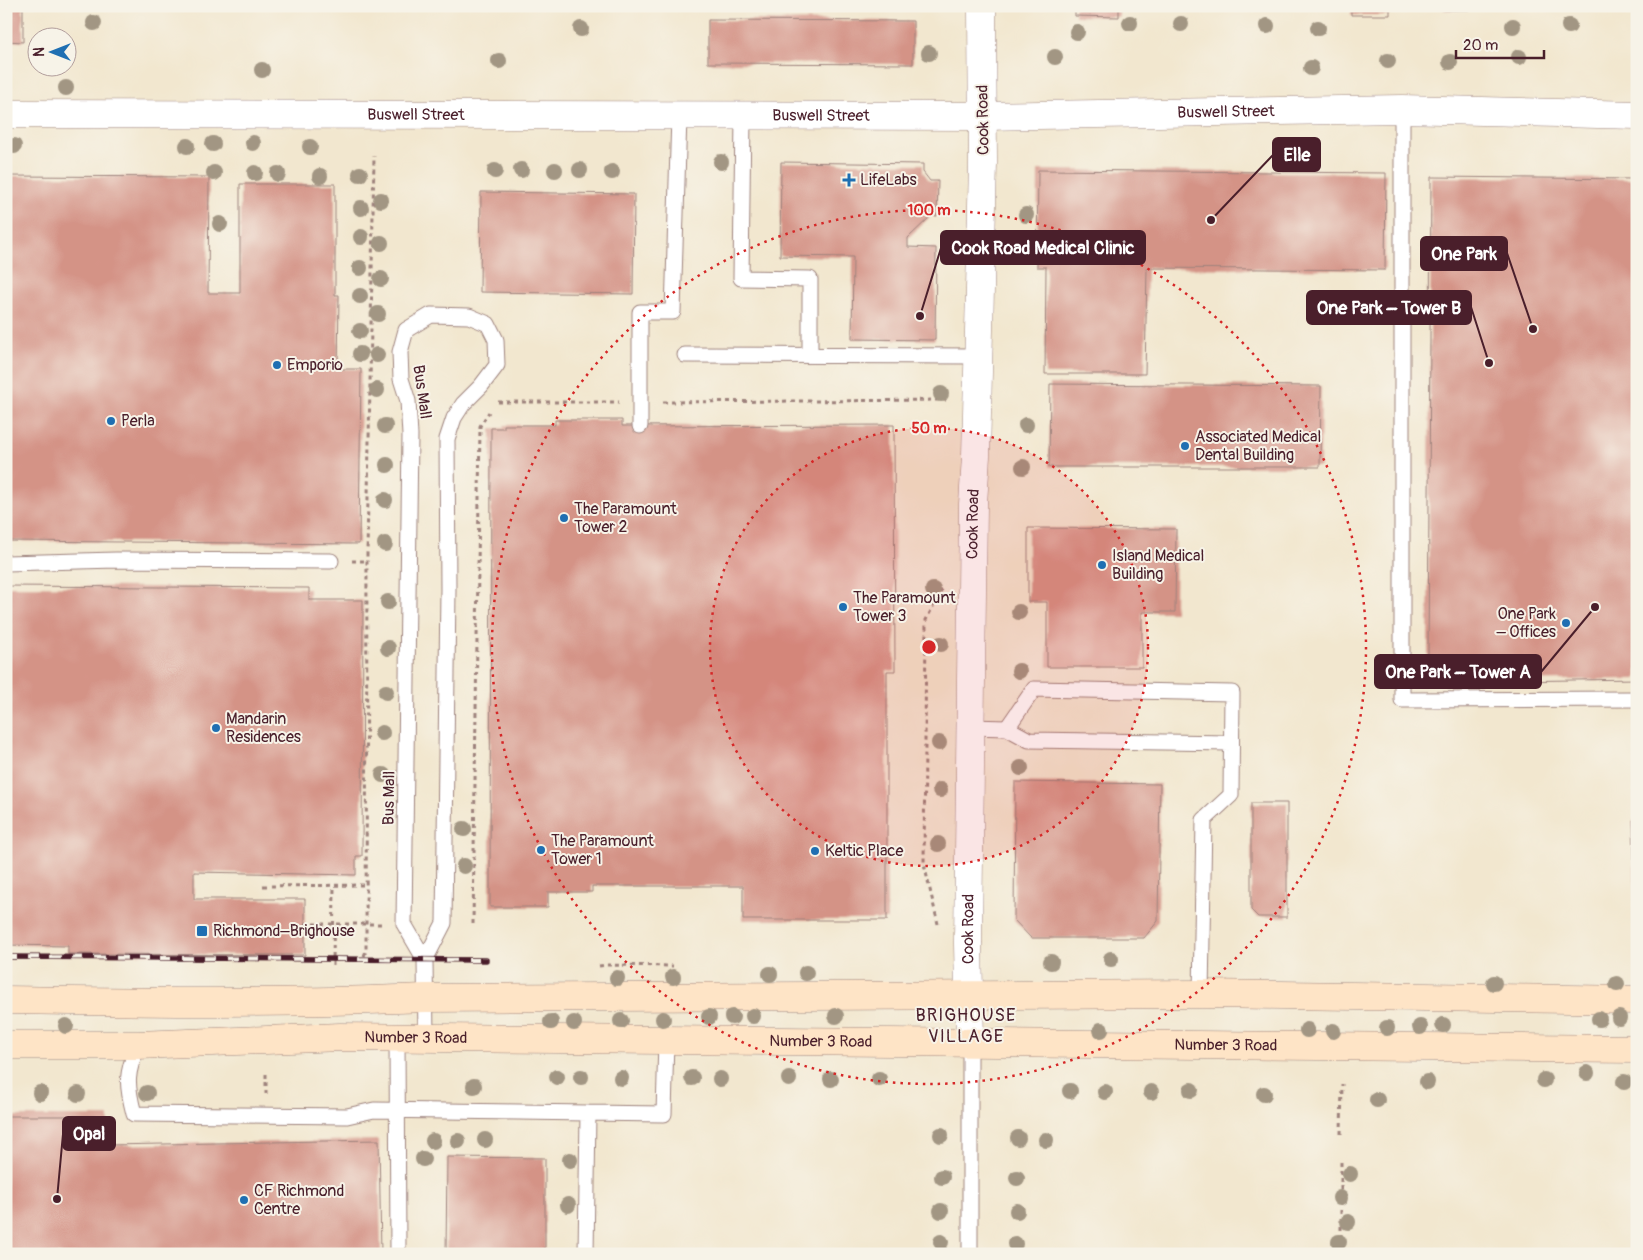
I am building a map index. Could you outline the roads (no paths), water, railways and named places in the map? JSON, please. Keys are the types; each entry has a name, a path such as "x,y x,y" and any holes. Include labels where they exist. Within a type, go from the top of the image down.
{"main road":[{"path":"6,1000 341,1002 425,998 1201,994 1637,1000"},
{"name":"Number 3 Road","path":"6,1044 138,1045 322,1037 397,1037 1637,1049"}],"street":[{"name":"Cook Road","path":"970,1043 968,960 973,504 979,356 984,116 981,68 982,6"},
{"name":"Buswell Street","path":"6,114 984,116 1402,109 1637,115"}],"lane":[{"path":"1402,109 1402,700 1637,699"},
{"path":"640,426 640,312 673,312 679,116"},
{"path":"743,116 741,278 810,279 810,355"},
{"name":"Bus Mall","path":"425,960 404,924 410,435 408,401 401,379 400,352 406,330 431,315 469,316 488,324 496,340 497,365 481,386 463,404 454,418 447,439 448,589 444,923 425,960 426,1038"},
{"path":"685,355 979,356"},
{"path":"6,563 116,560 332,561"},
{"path":"1007,728 1034,689 1232,694 1231,795 1204,820 1201,994"},
{"path":"971,727 1007,728 1029,740 1231,743"},
{"path":"397,1037 398,1254"},
{"path":"138,1045 129,1069 128,1091 134,1114 346,1116 374,1110 664,1114 666,1040"},
{"path":"970,1043 970,1254"},
{"path":"586,1254 588,1113"}],"railway":[{"path":"6,957 486,960"}],"place":[{"name":"LifeLabs","path":"849,180"},
{"name":"Elle","path":"1211,220"},
{"name":"Cook Road Medical Clinic","path":"920,316"},
{"name":"One Park","path":"1533,329"},
{"name":"One Park – Tower B","path":"1489,363"},
{"name":"Emporio","path":"277,365"},
{"name":"Perla","path":"111,421"},
{"name":"Associated Medical Dental Building","path":"1185,446"},
{"name":"The Paramount Tower 2","path":"564,518"},
{"name":"Island Medical Building","path":"1102,565"},
{"name":"The Paramount Tower 3","path":"843,607"},
{"name":"One Park – Tower A","path":"1595,607"},
{"name":"One Park – Offices","path":"1566,623"},
{"name":"Mandarin Residences","path":"216,728"},
{"name":"The Paramount Tower 1","path":"541,850"},
{"name":"Keltic Place","path":"815,851"},
{"name":"Richmond–Brighouse","path":"202,931"},
{"name":"Opal","path":"57,1199"},
{"name":"CF Richmond Centre","path":"244,1200"}],"district":[{"name":"BRIGHOUSE VILLAGE","path":"966,1025"}]}
